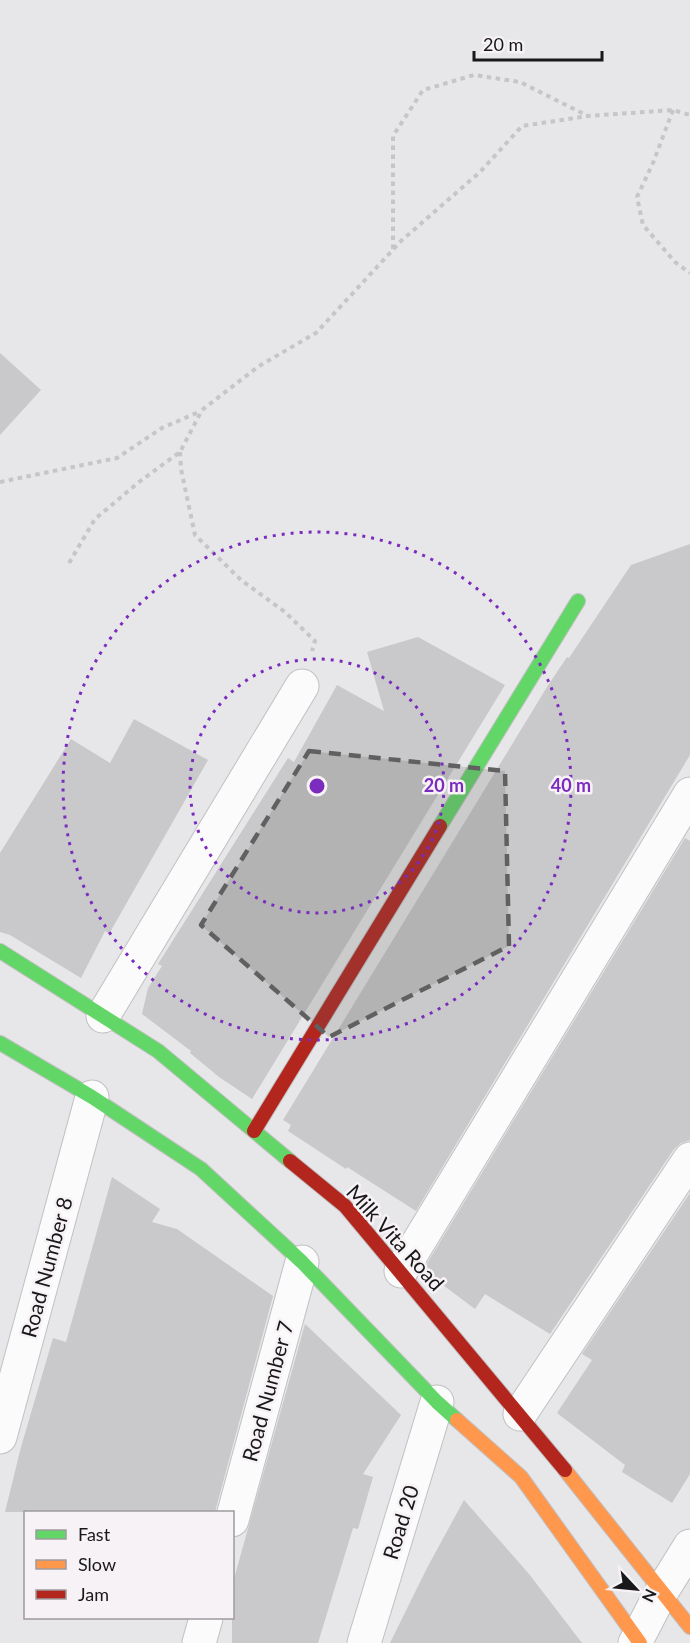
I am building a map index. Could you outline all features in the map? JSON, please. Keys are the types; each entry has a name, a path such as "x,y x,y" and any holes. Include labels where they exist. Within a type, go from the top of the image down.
{"street":[{"path":"254,1131 578,601"},
{"path":"103,1016 302,686"},
{"path":"400,1271 690,794"},
{"name":"Milk Vita Road","path":"0,951 158,1051 345,1206 520,1414 690,1627"},
{"path":"0,1042 92,1097 201,1169 302,1262 437,1402 521,1477 637,1641 662,1591 690,1546"},
{"name":"Road Number 8","path":"0,1437 92,1097"},
{"path":"520,1414 690,1159"},
{"name":"Road Number 7","path":"234,1513 302,1262"},
{"name":"Road 20","path":"364,1643 437,1402"},
{"path":"199,1643 205,1619"}],"path":[{"path":"393,250 393,136 423,90 474,75 520,82 588,116"},
{"path":"0,482 117,458 162,428 202,410 259,366 316,333 393,250 480,172 522,126 588,116 673,110 690,115"},
{"path":"673,110 637,197 643,225 675,262 690,273"},
{"path":"69,563 95,519 139,482 180,452 202,410"},
{"path":"180,452 181,469 195,535 241,580 285,612 315,641 302,686"}],"highlighted area":[{"path":"309,751 505,771 509,946 329,1037 201,925"}],"building":[{"path":"0,353 41,390 0,435"},
{"path":"690,544 690,755 416,1211 288,1131 291,1125 283,1120 547,687 631,565"},
{"path":"418,637 505,685 252,1099 219,1077 190,1053 191,1051 142,1014 148,988 162,966 158,964 288,758 294,762 337,685 384,711 367,652"},
{"path":"134,719 208,760 109,934 105,931 81,978 10,935 0,932 0,853 71,739 110,763"},
{"path":"685,838 690,841 690,1140 674,1149 550,1334 485,1294 475,1309 423,1270"},
{"path":"112,1177 160,1209 152,1222 177,1229 273,1296 215,1511 5,1512 21,1447 53,1338 66,1342"},
{"path":"690,1193 690,1474 672,1503 622,1472 625,1465 557,1413 592,1360 582,1354"},
{"path":"305,1324 401,1415 363,1474 373,1477 358,1529 353,1528 318,1643 232,1643 234,1579"},
{"path":"464,1500 529,1574 582,1643 390,1643"}],"traffic: fast":[{"path":"440,826 578,601"},
{"path":"0,951 158,1051 290,1161"},
{"path":"0,1043 92,1097 201,1169 302,1262 457,1420"}],"traffic: slow":[{"path":"457,1420 521,1477 640,1643"},
{"path":"565,1470 690,1627"}],"traffic: jam":[{"path":"254,1131 440,826"},
{"path":"290,1161 345,1206 565,1470"}]}
